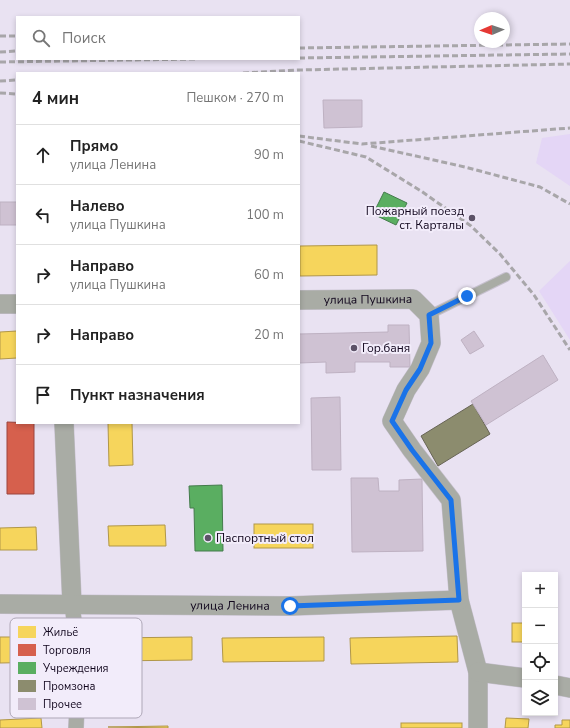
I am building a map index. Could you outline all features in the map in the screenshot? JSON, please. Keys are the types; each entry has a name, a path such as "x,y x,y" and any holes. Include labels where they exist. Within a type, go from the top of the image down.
{"street":[{"name":"улица Пушкина","path":"300,300 412,299 429,315"},
{"path":"0,304 16,304"},
{"path":"429,315 431,343 420,369 406,390 392,421 412,450 451,500 459,600 478,672 478,728"},
{"path":"64,424 72,604 74,618"},
{"name":"улица Ленина","path":"0,604 290,606 459,600"},
{"path":"478,672 522,678"},
{"path":"558,686 570,688"},
{"path":"76,728 77,718"}],"lane":[{"path":"429,315 506,277"}],"shaded area":[{"path":"570,134 570,186 536,163 542,138"},
{"path":"570,261 570,340 539,291"}],"building: Жильё":[{"path":"377,245 377,275 300,276 300,246"},
{"path":"16,331 16,358 0,359 0,332"},
{"path":"108,424 132,424 133,465 109,466"},
{"path":"254,524 313,524 313,548 254,548"},
{"path":"165,525 166,546 109,546 108,526"},
{"path":"36,527 37,550 0,550 0,528"},
{"path":"512,623 522,623 522,642 512,642"},
{"path":"457,636 458,662 351,664 350,638"},
{"path":"0,637 10,637 10,663 0,663"},
{"path":"192,637 192,660 142,661 142,638"},
{"path":"324,637 324,661 223,662 222,638"},
{"path":"41,718 42,728 0,728 0,720"},
{"path":"506,718 529,719 528,728 505,728"},
{"path":"562,720 570,720 570,728 555,728 555,725 562,725"},
{"path":"401,723 462,723 462,728 401,728"},
{"path":"168,726 168,728 108,727"}],"building: Торговля":[{"path":"7,422 16,422 16,424 34,424 34,494 7,494"}],"building: Учреждения":[{"path":"384,192 407,203 396,225 373,214"},
{"path":"222,485 223,551 195,551 194,508 190,508 189,486"}],"building: Промзона":[{"path":"473,404 490,434 438,466 421,436"}],"building: Прочее":[{"path":"323,100 362,100 362,127 324,128"},
{"path":"0,202 16,202 16,225 0,225"},
{"name":"Гор.баня","path":"388,325 409,325 410,367 390,367 390,362 355,362 355,372 326,373 326,362 300,363 300,334 388,332"},
{"path":"474,331 484,346 470,354 461,340"},
{"path":"543,355 558,380 486,425 471,401"},
{"path":"340,397 341,470 312,470 311,398"},
{"path":"351,478 378,478 379,491 399,491 399,480 422,479 423,551 352,552"}],"railway":[{"path":"0,36 16,36"},
{"path":"300,48 570,44"},
{"path":"0,52 16,51"},
{"path":"300,58 570,54"},
{"path":"0,62 131,60"},
{"path":"262,72 570,64"},
{"path":"0,81 16,80"},
{"path":"0,93 16,94"},
{"path":"300,136 362,144 570,128"},
{"path":"300,141 366,157 421,191 471,226 500,254 534,295 570,350"},
{"path":"371,146 465,167 540,187 570,204"}],"place":[{"name":"Пожарный поезд ст. Карталы","path":"472,218"},
{"name":"Гор.баня","path":"354,348"},
{"name":"Паспортный стол","path":"208,538"}],"route":[{"path":"290,606 459,600 451,500 412,450 392,421 406,390 420,369 431,343 429,315 467,296"}]}
